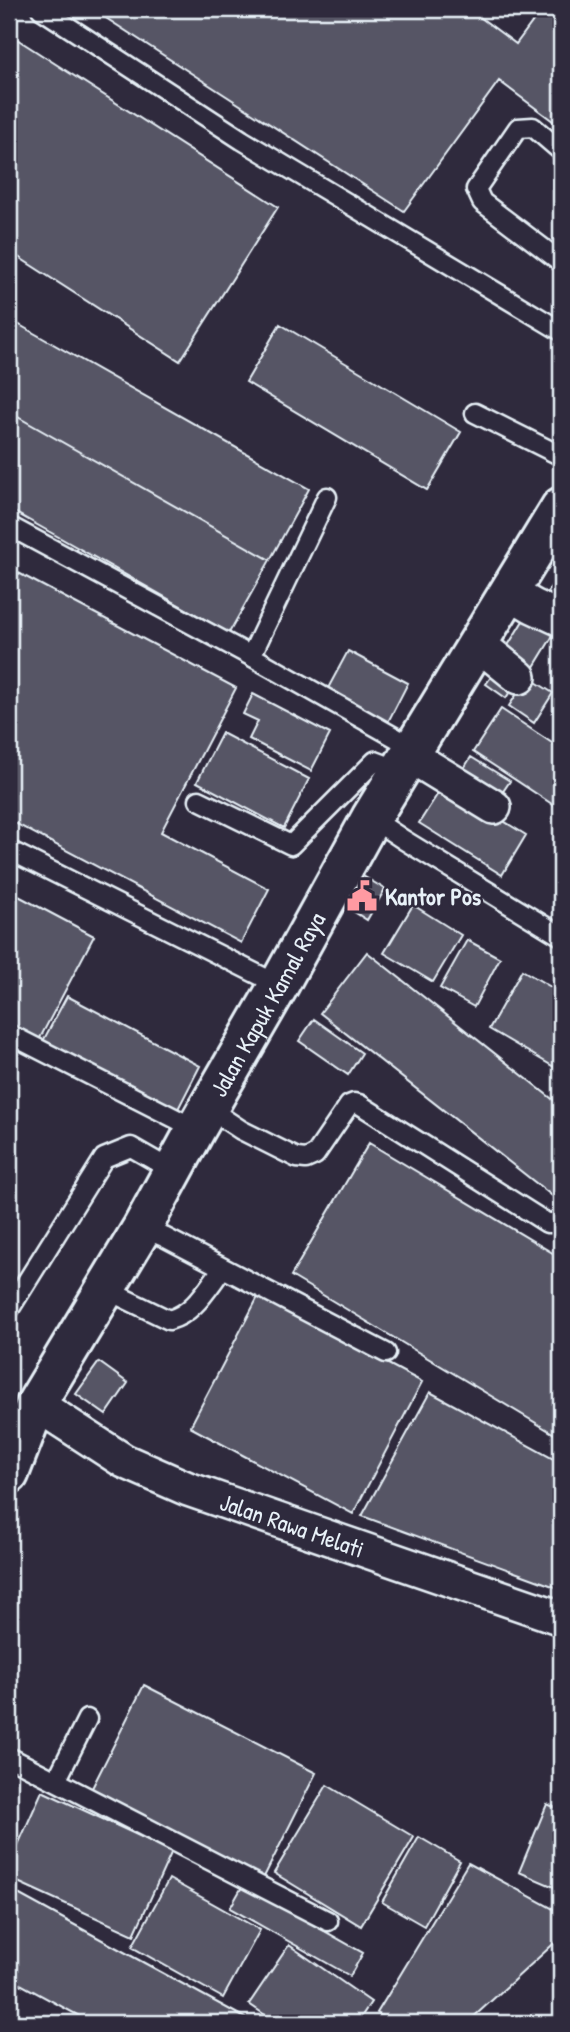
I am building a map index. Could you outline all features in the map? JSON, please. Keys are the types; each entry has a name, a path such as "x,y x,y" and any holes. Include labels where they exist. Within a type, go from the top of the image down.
{"main road":[{"name":"Jalan Kapuk Kamal Raya","path":"9,1474 36,1404 142,1228 371,818 509,592 555,530"}],"street":[{"path":"509,592 561,619"},
{"path":"477,643 519,677"},
{"path":"407,757 495,807"},
{"name":"Jalan Rawa Melati","path":"36,1404 124,1461 188,1489 561,1618"}],"lane":[{"path":"41,9 242,140 561,331"},
{"path":"561,150 533,127 518,128 476,189 482,202 561,262"},
{"path":"475,413 561,456"},
{"path":"251,656 327,497"},
{"path":"9,526 251,656 407,757"},
{"path":"199,800 291,845 375,761 407,757"},
{"path":"371,818 561,936"},
{"path":"9,850 279,985"},
{"path":"9,1034 202,1118 252,1135 297,1158 306,1159 315,1155 349,1105 359,1104 547,1223 555,1223 561,1217"},
{"path":"9,1310 104,1158 131,1147 173,1171"},
{"path":"142,1228 386,1353"},
{"path":"105,1289 169,1320 180,1318 189,1311 223,1268"},
{"path":"56,1782 87,1719"},
{"path":"9,1757 328,1921"}],"building":[{"path":"92,9 469,9 516,44 542,9 561,9 561,127 499,81 404,211"},
{"path":"9,34 278,207 180,361 9,251"},
{"path":"9,319 309,489 270,560 9,412"},
{"path":"280,324 461,432 427,490 246,382"},
{"path":"9,412 270,560 229,633 9,509"},
{"path":"9,568 236,688 161,832 269,889 241,943 9,820"},
{"path":"561,571 561,611 543,599"},
{"path":"529,611 557,629 532,670 504,652"},
{"path":"348,651 408,683 388,722 327,690"},
{"path":"500,664 519,677 506,698 486,684"},
{"path":"528,677 553,693 534,723 509,706"},
{"path":"253,694 330,734 311,771 249,739 258,721 243,714"},
{"path":"501,709 561,749 561,810 473,752"},
{"path":"222,733 309,779 284,828 197,782"},
{"path":"471,757 510,781 494,805 456,781"},
{"path":"444,784 526,835 502,875 419,823"},
{"name":"Kantor Pos","path":"358,873 385,889 367,920 340,903"},
{"path":"9,891 94,936 39,1040 9,1024"},
{"path":"413,905 461,935 433,982 384,953"},
{"path":"467,940 500,958 474,1007 440,988"},
{"path":"367,952 561,1106 561,1190 555,1198 320,1013"},
{"path":"522,970 561,993 561,1071 489,1029"},
{"path":"67,996 200,1066 177,1111 43,1041"},
{"path":"314,1019 362,1053 348,1075 299,1041"},
{"path":"369,1143 561,1258 561,1438 291,1276"},
{"path":"259,1295 422,1382 353,1514 190,1427"},
{"path":"99,1362 128,1383 106,1415 76,1394"},
{"path":"430,1392 561,1463 561,1589 362,1516"},
{"path":"144,1685 316,1773 262,1881 90,1792"},
{"path":"327,1785 414,1837 361,1926 274,1873"},
{"path":"42,1791 172,1851 134,1935 9,1878 9,1865"},
{"path":"547,1804 561,1810 561,1890 519,1872"},
{"path":"419,1837 460,1861 424,1926 382,1902"},
{"path":"468,1863 561,1913 561,1937 467,2023 393,2023 377,2013"},
{"path":"169,1879 260,1930 223,1998 132,1947"},
{"path":"243,1885 363,1953 350,1976 230,1908"},
{"path":"18,1894 247,2019 245,2023 92,2023 9,1978 9,1912"},
{"path":"289,1945 371,2002 357,2023 277,2023 249,2004"}],"place":[{"name":"Kantor Pos","path":"362,896"}]}
